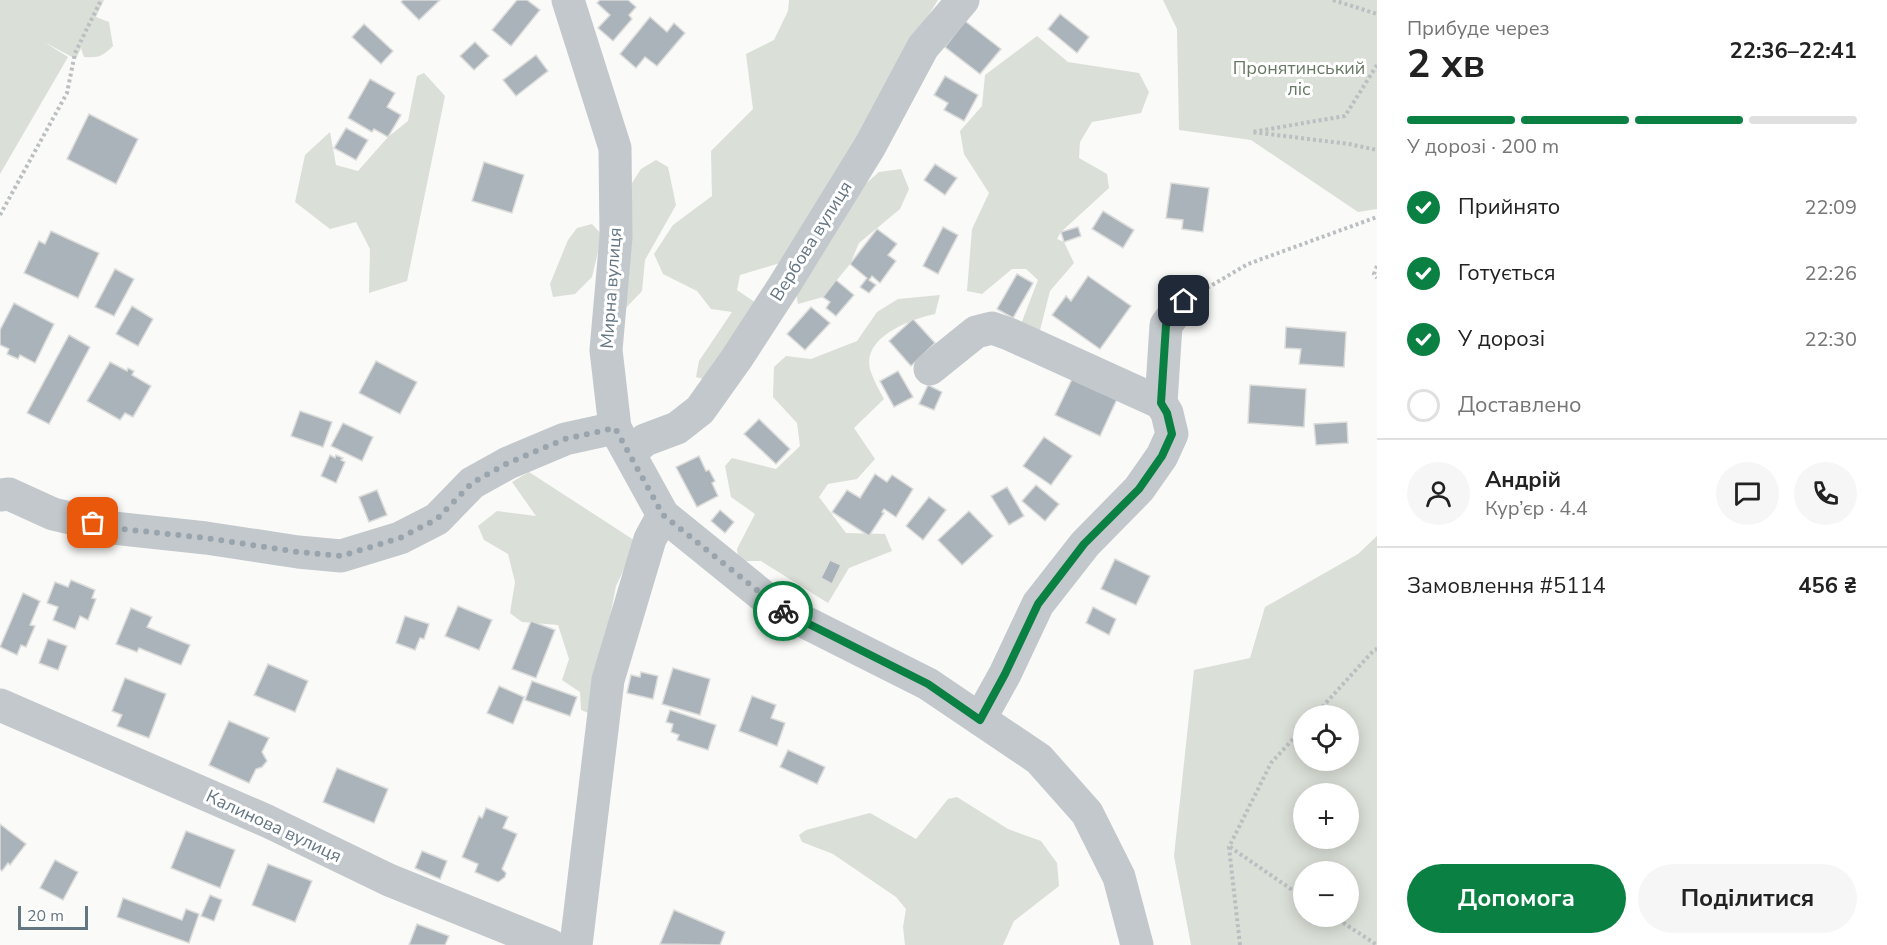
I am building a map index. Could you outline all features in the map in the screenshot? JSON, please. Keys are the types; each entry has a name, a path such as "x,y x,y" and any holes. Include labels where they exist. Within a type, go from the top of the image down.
{"street":[{"name":"Мирна вулиця","path":"568,0 615,148 616,237 606,350 623,441 663,515 780,609 928,684 1039,759 1088,813 1119,878 1137,945"},
{"name":"Вербова вулиця","path":"623,441 645,440 676,428 700,410 737,358 822,225 870,146 923,47 963,0"},
{"path":"1161,403 1166,325 1184,301"},
{"path":"930,369 976,332 992,328 1010,334 1161,403 1167,413 1172,434 1162,456 1139,489 1084,544 1038,604 980,720"},
{"path":"0,495 9,494 53,514 113,528 341,556 400,538 437,519 472,483 508,463 565,439 623,441"},
{"path":"576,945 608,680 650,538 663,515"},
{"name":"Калинова вулиця","path":"0,705 267,821 389,880 550,945"}],"path":[{"path":"0,215 66,93 75,53 101,0"},
{"path":"1333,0 1377,14"},
{"path":"1377,65 1345,116 1252,132 1349,144 1377,150"},
{"path":"1184,301 1248,264 1377,217"},
{"path":"1377,266 1374,274 1377,278"},
{"path":"1324,705 1377,649"},
{"path":"1240,945 1229,847 1271,763 1293,739"},
{"path":"1229,847 1293,891"},
{"path":"1350,927 1377,945"}],"green space":[{"path":"0,0 104,0 96,17 109,22 113,46 97,57 84,57 81,48 76,59 44,42 68,57 0,174"},
{"path":"789,0 938,0 906,51 888,94 780,263 740,275 737,290 756,303 703,379 696,377 699,361 732,312 711,309 697,291 663,274 654,254 673,225 712,196 711,151 753,109 746,54 774,40 788,11"},
{"name":"Пронятинський ліс","path":"1163,0 1377,0 1377,209 1358,212 1251,140 1179,130 1177,29"},
{"path":"1037,36 1068,62 1139,73 1149,92 1141,113 1092,122 1080,142 1079,158 1107,174 1109,188 1061,232 1057,239 1064,242 1074,263 1050,291 1039,334 1021,324 1038,280 1026,269 1012,269 982,294 967,291 972,229 989,193 964,154 960,131 982,106 985,75"},
{"path":"424,73 445,96 407,281 369,293 370,249 356,222 330,229 295,202 305,155 330,132 336,165 358,171 388,137 408,121 417,76"},
{"path":"656,160 668,167 676,205 645,260 642,291 621,313 632,183 641,169"},
{"path":"901,169 909,189 900,209 859,243 850,264 823,297 798,304 795,287 835,211 879,172"},
{"path":"592,224 602,235 592,277 575,294 553,297 550,284 568,240 577,228"},
{"path":"940,295 935,314 914,320 891,331 873,348 870,369 884,399 854,428 875,459 857,479 828,484 819,497 846,533 885,534 892,551 849,568 828,603 761,561 739,561 737,549 755,514 731,497 725,466 732,458 776,469 800,446 797,423 773,397 774,367 786,356 811,359 857,341 877,312 898,299"},
{"path":"529,472 637,542 616,586 591,714 581,710 580,692 562,680 569,659 558,625 522,622 510,613 515,582 508,554 484,540 478,526 497,511 536,516 512,482"},
{"path":"1377,536 1377,945 1191,945 1174,856 1194,670 1250,658 1265,607 1358,554"},
{"path":"957,797 1008,829 1041,841 1057,863 1059,886 1014,921 1003,945 905,945 903,927 906,909 896,897 833,854 802,842 799,835 806,830 870,813 916,839 948,799"}],"building":[{"path":"403,0 440,0 419,20 401,2"},
{"path":"517,0 527,0 540,10 511,46 492,30"},
{"path":"600,0 628,0 636,7 629,15 632,19 613,41 598,28 610,15 597,3"},
{"path":"1060,14 1089,37 1077,53 1048,29"},
{"path":"650,17 667,32 674,23 685,33 657,66 645,57 636,68 620,54"},
{"path":"965,21 1001,49 980,74 945,47"},
{"path":"364,24 393,51 381,64 352,37"},
{"path":"475,42 489,56 474,70 460,56"},
{"path":"536,55 548,71 516,96 503,80"},
{"path":"945,76 978,95 964,121 944,110 948,103 934,95"},
{"path":"370,79 395,93 387,107 401,115 388,137 374,129 372,132 348,118"},
{"path":"89,114 138,139 116,184 67,159"},
{"path":"346,128 368,140 356,160 334,148"},
{"path":"484,162 524,175 512,213 472,201"},
{"path":"935,164 957,178 945,195 924,180"},
{"path":"1171,183 1209,188 1203,232 1182,229 1183,220 1166,218"},
{"path":"1103,211 1134,230 1123,248 1092,229"},
{"path":"943,227 958,235 938,274 923,266"},
{"path":"1078,227 1081,236 1064,242 1061,232"},
{"path":"877,229 897,244 888,255 896,261 880,283 872,276 869,280 876,285 869,293 860,287 867,278 850,264"},
{"path":"51,231 99,253 78,298 24,273 39,241 45,244"},
{"path":"115,269 134,279 114,316 95,307"},
{"path":"1017,274 1033,283 1013,318 997,309"},
{"path":"1088,276 1131,306 1100,349 1052,315 1066,296 1071,301"},
{"path":"836,280 854,295 836,316 826,308 830,302 823,297"},
{"path":"14,303 54,324 35,363 20,355 18,359 7,354 9,349 0,345 0,330"},
{"path":"132,306 153,319 138,346 116,334"},
{"path":"811,307 830,323 805,350 787,334"},
{"path":"913,319 935,343 911,366 889,341"},
{"path":"1286,327 1346,332 1344,367 1299,364 1301,349 1285,348"},
{"path":"69,335 90,347 49,424 27,413"},
{"path":"376,361 417,382 400,414 359,393"},
{"path":"110,362 127,371 128,368 134,371 132,375 151,386 133,417 125,413 120,420 87,401"},
{"path":"898,371 913,397 894,407 880,381"},
{"path":"1073,377 1118,397 1100,436 1055,415"},
{"path":"928,385 942,392 934,410 919,404"},
{"path":"1250,385 1306,389 1304,427 1248,423"},
{"path":"300,411 332,422 323,447 291,436"},
{"path":"759,419 790,449 776,464 744,434"},
{"path":"1347,422 1348,443 1316,445 1314,424"},
{"path":"343,423 373,437 362,461 331,446"},
{"path":"1044,437 1072,456 1051,485 1023,466"},
{"path":"330,455 343,458 341,460 345,462 336,483 321,476"},
{"path":"699,456 706,471 709,470 715,481 712,483 718,496 697,507 676,467"},
{"path":"875,474 887,482 892,475 913,489 896,517 884,509 882,512 884,513 869,536 832,512 847,490 860,498"},
{"path":"1036,485 1059,504 1045,521 1022,501"},
{"path":"1007,487 1024,516 1009,525 991,496"},
{"path":"377,490 387,515 369,522 359,497"},
{"path":"929,497 946,510 923,540 906,526"},
{"path":"720,510 734,522 725,533 711,521"},
{"path":"969,511 993,536 962,565 938,540"},
{"path":"1115,559 1150,576 1136,605 1101,589"},
{"path":"830,560 841,565 832,584 821,578"},
{"path":"71,580 95,590 92,598 96,599 88,620 80,616 75,629 53,620 58,607 47,603 55,582 68,587"},
{"path":"23,593 40,601 30,625 35,626 26,647 21,645 17,655 0,647"},
{"path":"458,606 492,620 479,650 445,636"},
{"path":"1093,607 1116,619 1109,635 1086,623"},
{"path":"131,608 152,617 147,627 190,645 181,665 139,648 137,652 116,644"},
{"path":"405,616 429,624 424,639 420,638 415,650 396,643"},
{"path":"531,621 555,630 536,678 512,669"},
{"path":"48,639 67,646 58,670 39,663"},
{"path":"268,664 308,681 295,712 254,695"},
{"path":"673,668 710,679 700,715 662,704"},
{"path":"641,672 658,676 653,699 627,693 631,675 640,677"},
{"path":"125,678 166,694 149,738 117,726 122,715 112,711"},
{"path":"532,681 577,697 570,716 525,700"},
{"path":"499,686 524,697 513,724 487,713"},
{"path":"752,696 776,705 771,718 785,723 777,746 739,731"},
{"path":"670,710 716,725 708,750 677,740 679,735 671,732 673,724 666,722"},
{"path":"229,721 269,738 262,752 267,761 262,767 256,769 249,783 209,765"},
{"path":"788,750 825,767 817,784 780,767"},
{"path":"337,768 388,789 374,823 323,802"},
{"path":"486,808 508,817 503,828 517,834 502,869 506,873 505,877 498,882 475,872 478,864 462,857 479,816 482,818"},
{"path":"0,824 26,844 10,865 8,863 2,871 0,869"},
{"path":"186,831 235,850 220,888 171,868"},
{"path":"422,851 447,861 440,879 415,868"},
{"path":"55,860 78,872 63,900 40,888"},
{"path":"268,864 312,881 295,922 252,905"},
{"path":"210,895 222,900 214,921 201,916"},
{"path":"123,898 182,920 186,909 199,914 189,943 117,917"},
{"path":"674,910 725,932 720,945 660,944"},
{"path":"417,924 449,936 445,945 409,945"}],"way so far":[{"path":"93,523 113,528 341,556 400,538 437,519 472,483 508,463 565,439 615,428 663,515 783,611"}],"route":[{"path":"783,611 928,684 980,720 1038,604 1084,544 1139,489 1162,456 1172,434 1167,413 1161,403 1166,325 1184,301"}]}
